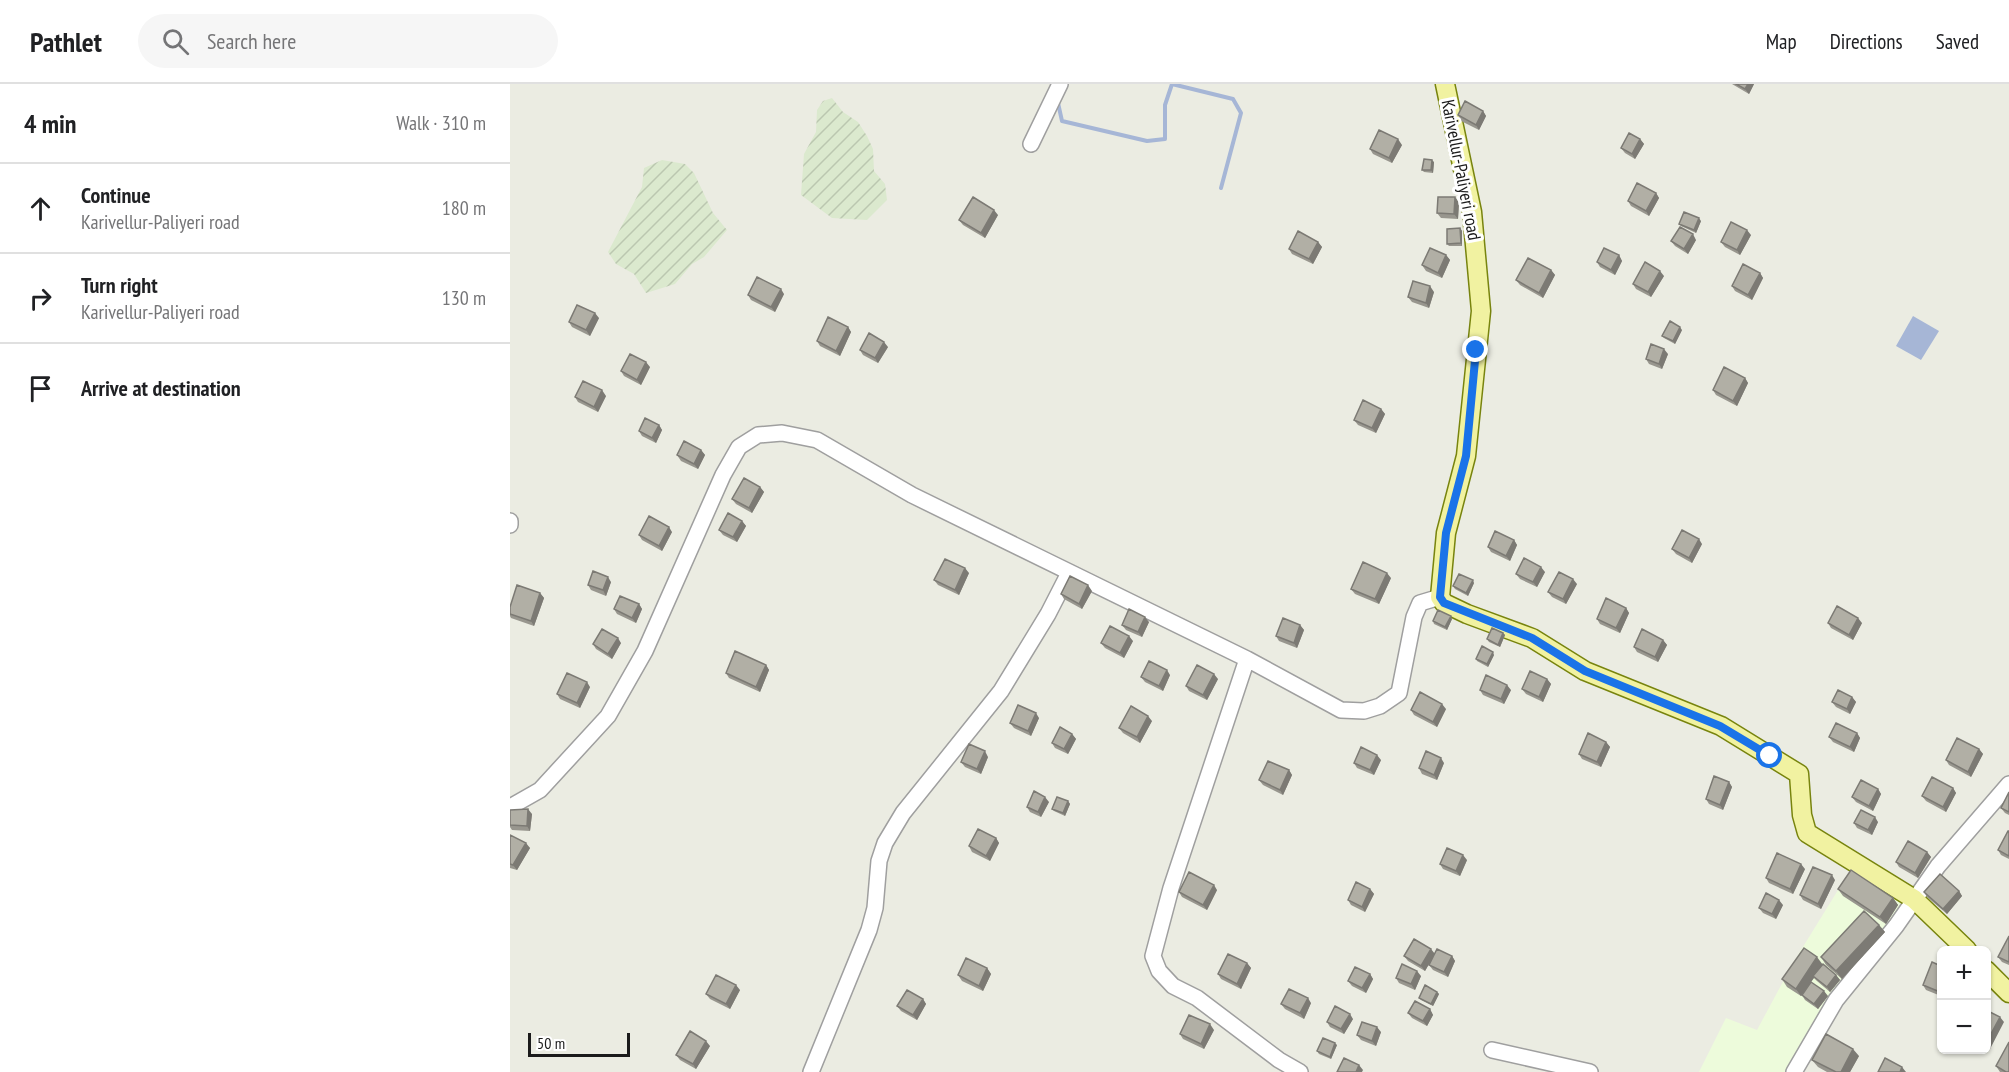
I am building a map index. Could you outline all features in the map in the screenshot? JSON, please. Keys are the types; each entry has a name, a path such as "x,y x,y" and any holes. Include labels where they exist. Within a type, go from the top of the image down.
{"main road":[{"name":"Karivellur-Paliyeri road","path":"1440,597 1446,533 1466,456 1481,311 1472,212 1445,84"},
{"path":"1440,597 1444,603 1467,614 1532,638 1585,671 1720,726 1785,765 1798,774 1802,815 1807,833 1914,899 1962,946"},
{"path":"1991,975 2009,993"}],"street":[{"path":"1031,144 1060,84"},
{"path":"510,807 540,790 608,716 645,651 723,475 739,447 758,435 782,433 817,440 912,495 1247,658 1341,710 1364,711 1380,706 1399,693 1414,617 1420,603 1440,597"},
{"path":"811,1072 869,930 875,908 879,861 885,843 903,813 1001,691 1048,614 1069,573"},
{"path":"1247,658 1171,888 1153,956 1159,971 1173,986 1197,998 1279,1060 1300,1072"},
{"path":"1794,1072 1836,1000 1896,926 1914,899 1974,822 2009,784"},
{"path":"1492,1050 1590,1072"}],"shaded area":[{"path":"832,98 843,112 858,122 867,136 873,149 874,171 885,184 887,200 867,220 832,218 801,195 804,154 816,132 817,110 823,101"},
{"path":"662,160 685,164 694,173 713,213 727,230 704,257 692,264 675,284 646,293 634,274 616,264 608,252 642,187 644,168"},
{"path":"1851,869 1906,901 1787,1072 1699,1072 1726,1018 1757,1030 1793,963"}],"water":[{"path":"1913,316 1939,331 1921,360 1896,346"}],"building":[{"path":"1736,84 1748,84 1745,89"},
{"path":"1465,101 1483,111 1476,125 1458,115"},
{"path":"1379,130 1398,139 1389,158 1370,149"},
{"path":"1629,133 1640,139 1632,154 1621,148"},
{"path":"1424,159 1432,160 1431,170 1422,170"},
{"path":"1637,183 1656,193 1646,211 1628,201"},
{"path":"973,197 994,210 981,233 959,220"},
{"path":"1438,197 1455,197 1454,214 1437,213"},
{"path":"1684,212 1699,218 1694,230 1679,224"},
{"path":"1731,222 1747,230 1737,250 1721,242"},
{"path":"1680,227 1693,234 1684,249 1671,241"},
{"path":"1460,228 1461,243 1447,244 1447,229"},
{"path":"1298,231 1318,242 1309,259 1289,249"},
{"path":"1430,248 1446,255 1438,273 1422,265"},
{"path":"1604,248 1619,255 1611,270 1597,262"},
{"path":"1528,258 1551,270 1539,293 1516,280"},
{"path":"1645,262 1660,271 1648,292 1633,284"},
{"path":"1743,264 1760,273 1748,295 1732,286"},
{"path":"757,277 781,289 771,307 748,295"},
{"path":"1413,281 1430,286 1426,303 1408,297"},
{"path":"577,305 595,313 586,330 569,322"},
{"path":"828,317 848,327 836,351 817,341"},
{"path":"1670,321 1680,327 1673,341 1662,336"},
{"path":"869,333 884,342 875,358 860,350"},
{"path":"1651,344 1664,349 1659,364 1646,359"},
{"path":"630,354 646,362 637,380 621,371"},
{"path":"1724,367 1745,378 1733,401 1713,390"},
{"path":"583,381 602,390 594,407 575,397"},
{"path":"1363,400 1381,409 1372,428 1354,420"},
{"path":"645,418 659,425 652,438 639,431"},
{"path":"684,441 701,450 694,464 677,455"},
{"path":"744,478 760,487 749,508 732,499"},
{"path":"728,513 742,521 733,537 719,530"},
{"path":"649,516 669,527 659,546 639,535"},
{"path":"1682,530 1699,539 1689,558 1672,549"},
{"path":"1495,531 1514,540 1506,556 1488,547"},
{"path":"1524,558 1541,567 1533,582 1516,574"},
{"path":"945,559 965,568 955,590 934,580"},
{"path":"1363,562 1387,573 1375,599 1351,589"},
{"path":"593,571 608,577 603,590 588,585"},
{"path":"1559,572 1573,579 1563,599 1548,592"},
{"path":"1459,574 1473,580 1466,593 1453,586"},
{"path":"1070,576 1088,585 1079,604 1061,594"},
{"path":"517,585 540,593 531,621 510,614"},
{"path":"620,596 639,604 632,618 614,609"},
{"path":"1606,598 1626,608 1616,628 1597,619"},
{"path":"1837,606 1858,618 1849,635 1828,623"},
{"path":"1129,609 1145,617 1138,632 1122,625"},
{"path":"1438,610 1451,616 1445,627 1433,621"},
{"path":"1283,618 1300,625 1294,643 1276,636"},
{"path":"1110,626 1129,636 1120,653 1101,643"},
{"path":"1492,628 1503,633 1498,645 1487,639"},
{"path":"602,629 618,638 608,654 593,644"},
{"path":"1642,629 1663,640 1655,657 1634,647"},
{"path":"1482,646 1493,652 1487,664 1476,659"},
{"path":"735,651 766,665 756,687 726,673"},
{"path":"1149,661 1167,670 1159,686 1141,677"},
{"path":"1197,665 1214,674 1203,695 1186,686"},
{"path":"1530,671 1547,679 1539,697 1522,689"},
{"path":"567,673 587,682 577,703 557,694"},
{"path":"1486,675 1507,685 1501,699 1480,690"},
{"path":"1838,690 1852,697 1847,709 1832,702"},
{"path":"1420,692 1442,704 1433,722 1411,710"},
{"path":"1018,705 1036,713 1028,731 1010,723"},
{"path":"1131,706 1148,716 1137,737 1119,728"},
{"path":"1836,723 1857,733 1850,747 1829,737"},
{"path":"1060,727 1072,734 1064,749 1052,743"},
{"path":"1588,733 1606,742 1597,762 1579,754"},
{"path":"1957,738 1979,749 1968,772 1946,760"},
{"path":"969,744 985,751 977,769 961,762"},
{"path":"1361,747 1377,755 1370,770 1354,763"},
{"path":"1426,751 1441,758 1434,775 1419,768"},
{"path":"1268,761 1289,770 1280,790 1259,780"},
{"path":"1714,776 1729,782 1720,805 1706,799"},
{"path":"1932,777 1953,788 1943,807 1922,796"},
{"path":"1861,780 1878,789 1869,806 1852,797"},
{"path":"1034,791 1045,797 1038,812 1027,807"},
{"path":"2009,792 2009,812 2001,808"},
{"path":"1057,797 1068,801 1063,813 1052,809"},
{"path":"528,809 527,826 510,825 510,810"},
{"path":"1861,810 1875,817 1868,830 1854,823"},
{"path":"978,829 996,838 986,856 969,846"},
{"path":"2009,831 2009,856 1998,850"},
{"path":"510,835 526,843 513,865 510,864"},
{"path":"1908,841 1927,852 1915,873 1896,862"},
{"path":"1447,848 1463,855 1456,871 1440,864"},
{"path":"1777,853 1801,864 1790,889 1766,878"},
{"path":"1813,867 1832,875 1818,904 1800,895"},
{"path":"1851,870 1893,898 1880,917 1838,889"},
{"path":"1189,872 1214,885 1203,905 1179,892"},
{"path":"1940,874 1959,891 1943,909 1924,892"},
{"path":"1356,882 1370,889 1362,907 1348,900"},
{"path":"1766,893 1779,900 1772,914 1759,908"},
{"path":"1864,911 1879,925 1836,971 1821,957"},
{"path":"2009,936 2009,962 1998,957"},
{"path":"1414,939 1431,949 1421,966 1404,956"},
{"path":"1804,948 1817,957 1796,989 1782,979"},
{"path":"1437,949 1452,956 1444,972 1429,965"},
{"path":"1228,954 1247,963 1237,984 1218,974"},
{"path":"966,958 987,968 979,986 958,975"},
{"path":"1932,962 1937,964 1937,991 1923,985"},
{"path":"1402,964 1417,971 1411,984 1396,978"},
{"path":"1823,964 1836,975 1827,987 1813,976"},
{"path":"1355,967 1370,974 1362,988 1348,981"},
{"path":"716,975 736,985 726,1004 706,994"},
{"path":"1811,982 1824,991 1814,1004 1802,995"},
{"path":"1425,985 1437,992 1431,1004 1419,998"},
{"path":"1289,989 1308,998 1300,1013 1281,1004"},
{"path":"907,990 923,999 913,1015 897,1006"},
{"path":"1415,1001 1430,1009 1423,1021 1408,1013"},
{"path":"1335,1006 1350,1014 1341,1029 1327,1022"},
{"path":"1991,1012 2000,1017 1991,1034"},
{"path":"1189,1015 1210,1024 1201,1044 1180,1034"},
{"path":"1362,1022 1377,1027 1372,1041 1357,1035"},
{"path":"690,1031 706,1041 693,1064 676,1055"},
{"path":"1826,1034 1853,1049 1841,1072 1836,1072 1812,1060"},
{"path":"1323,1038 1335,1043 1330,1057 1317,1051"},
{"path":"2009,1042 2009,1072 2006,1072 1996,1066"},
{"path":"1344,1058 1359,1065 1356,1072 1337,1072"},
{"path":"1885,1058 1902,1067 1900,1072 1878,1072"}],"waterway":[{"path":"1058,103 1062,121 1147,141 1165,139 1165,105 1172,84 1233,99 1241,113 1221,188"}],"route":[{"path":"1476,350 1466,456 1446,533 1440,597 1444,603 1532,638 1585,671 1720,726 1770,756"}]}
